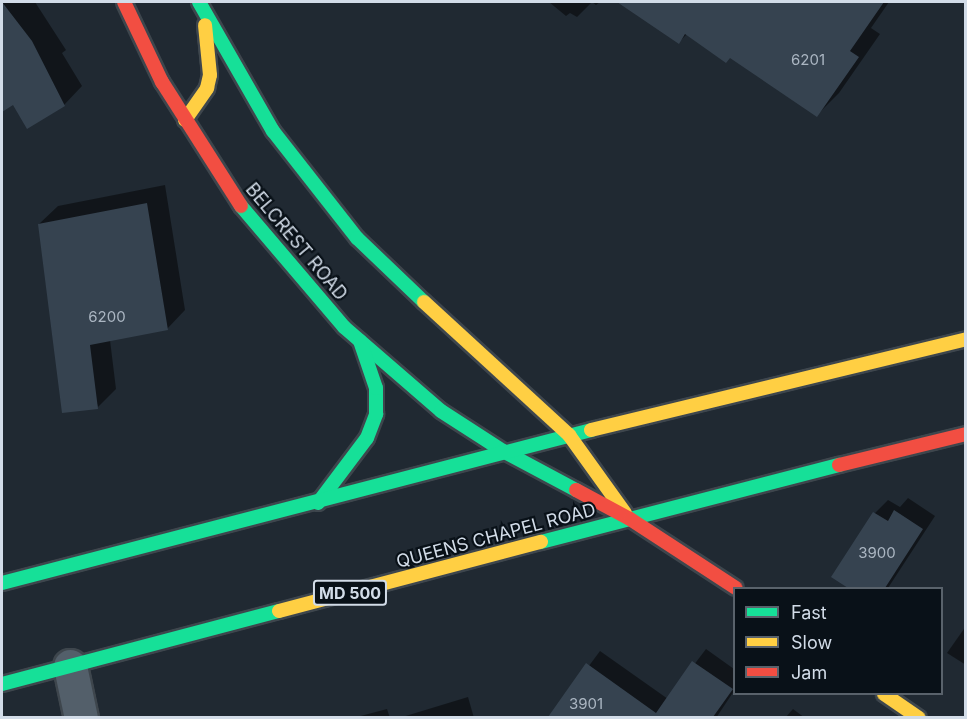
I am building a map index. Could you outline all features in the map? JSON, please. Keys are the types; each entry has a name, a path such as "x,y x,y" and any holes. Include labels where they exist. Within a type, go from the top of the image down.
{"main road":[{"name":"BELCREST ROAD","path":"124,2 162,82 233,196 293,271 360,341 441,411 503,451 630,519 734,587"},
{"path":"185,120 207,88 210,75 210,50 200,4"},
{"path":"200,4 273,131 357,238 494,370 569,435 630,519"},
{"path":"2,583 318,503 503,451 966,339"},
{"path":"318,503 368,438 376,414 376,388 360,341"},
{"name":"QUEENS CHAPEL ROAD","path":"2,684 630,519 966,434"},
{"path":"887,695 919,717"}],"street":[{"path":"70,666 81,717"}],"building":[{"path":"2,2 32,41 65,106 27,129 13,105 2,112"},
{"path":"617,2 884,2 850,51 859,57 817,117 730,58 726,63 685,34 679,44"},
{"path":"147,203 168,330 90,345 98,409 62,413 38,224"},
{"path":"894,510 923,529 886,587 846,587 831,577 873,512 888,521"},
{"path":"692,661 733,689 713,717 548,717 586,663 656,713"}],"traffic: fast":[{"path":"199,2 273,131 357,238 424,302"},
{"path":"241,206 344,327 441,411 503,451 576,490"},
{"path":"318,503 367,438 376,414 376,388 360,341"},
{"path":"2,583 591,430"},
{"path":"541,542 839,465"},
{"path":"2,684 279,611"}],"traffic: slow":[{"path":"185,120 207,88 210,75 205,25"},
{"path":"424,302 569,435 625,513"},
{"path":"591,430 966,339"},
{"path":"279,611 541,542"},
{"path":"885,695 919,718"}],"traffic: jam":[{"path":"124,2 162,82 241,206"},
{"path":"839,465 966,434"},
{"path":"576,490 630,519 734,587"}]}
